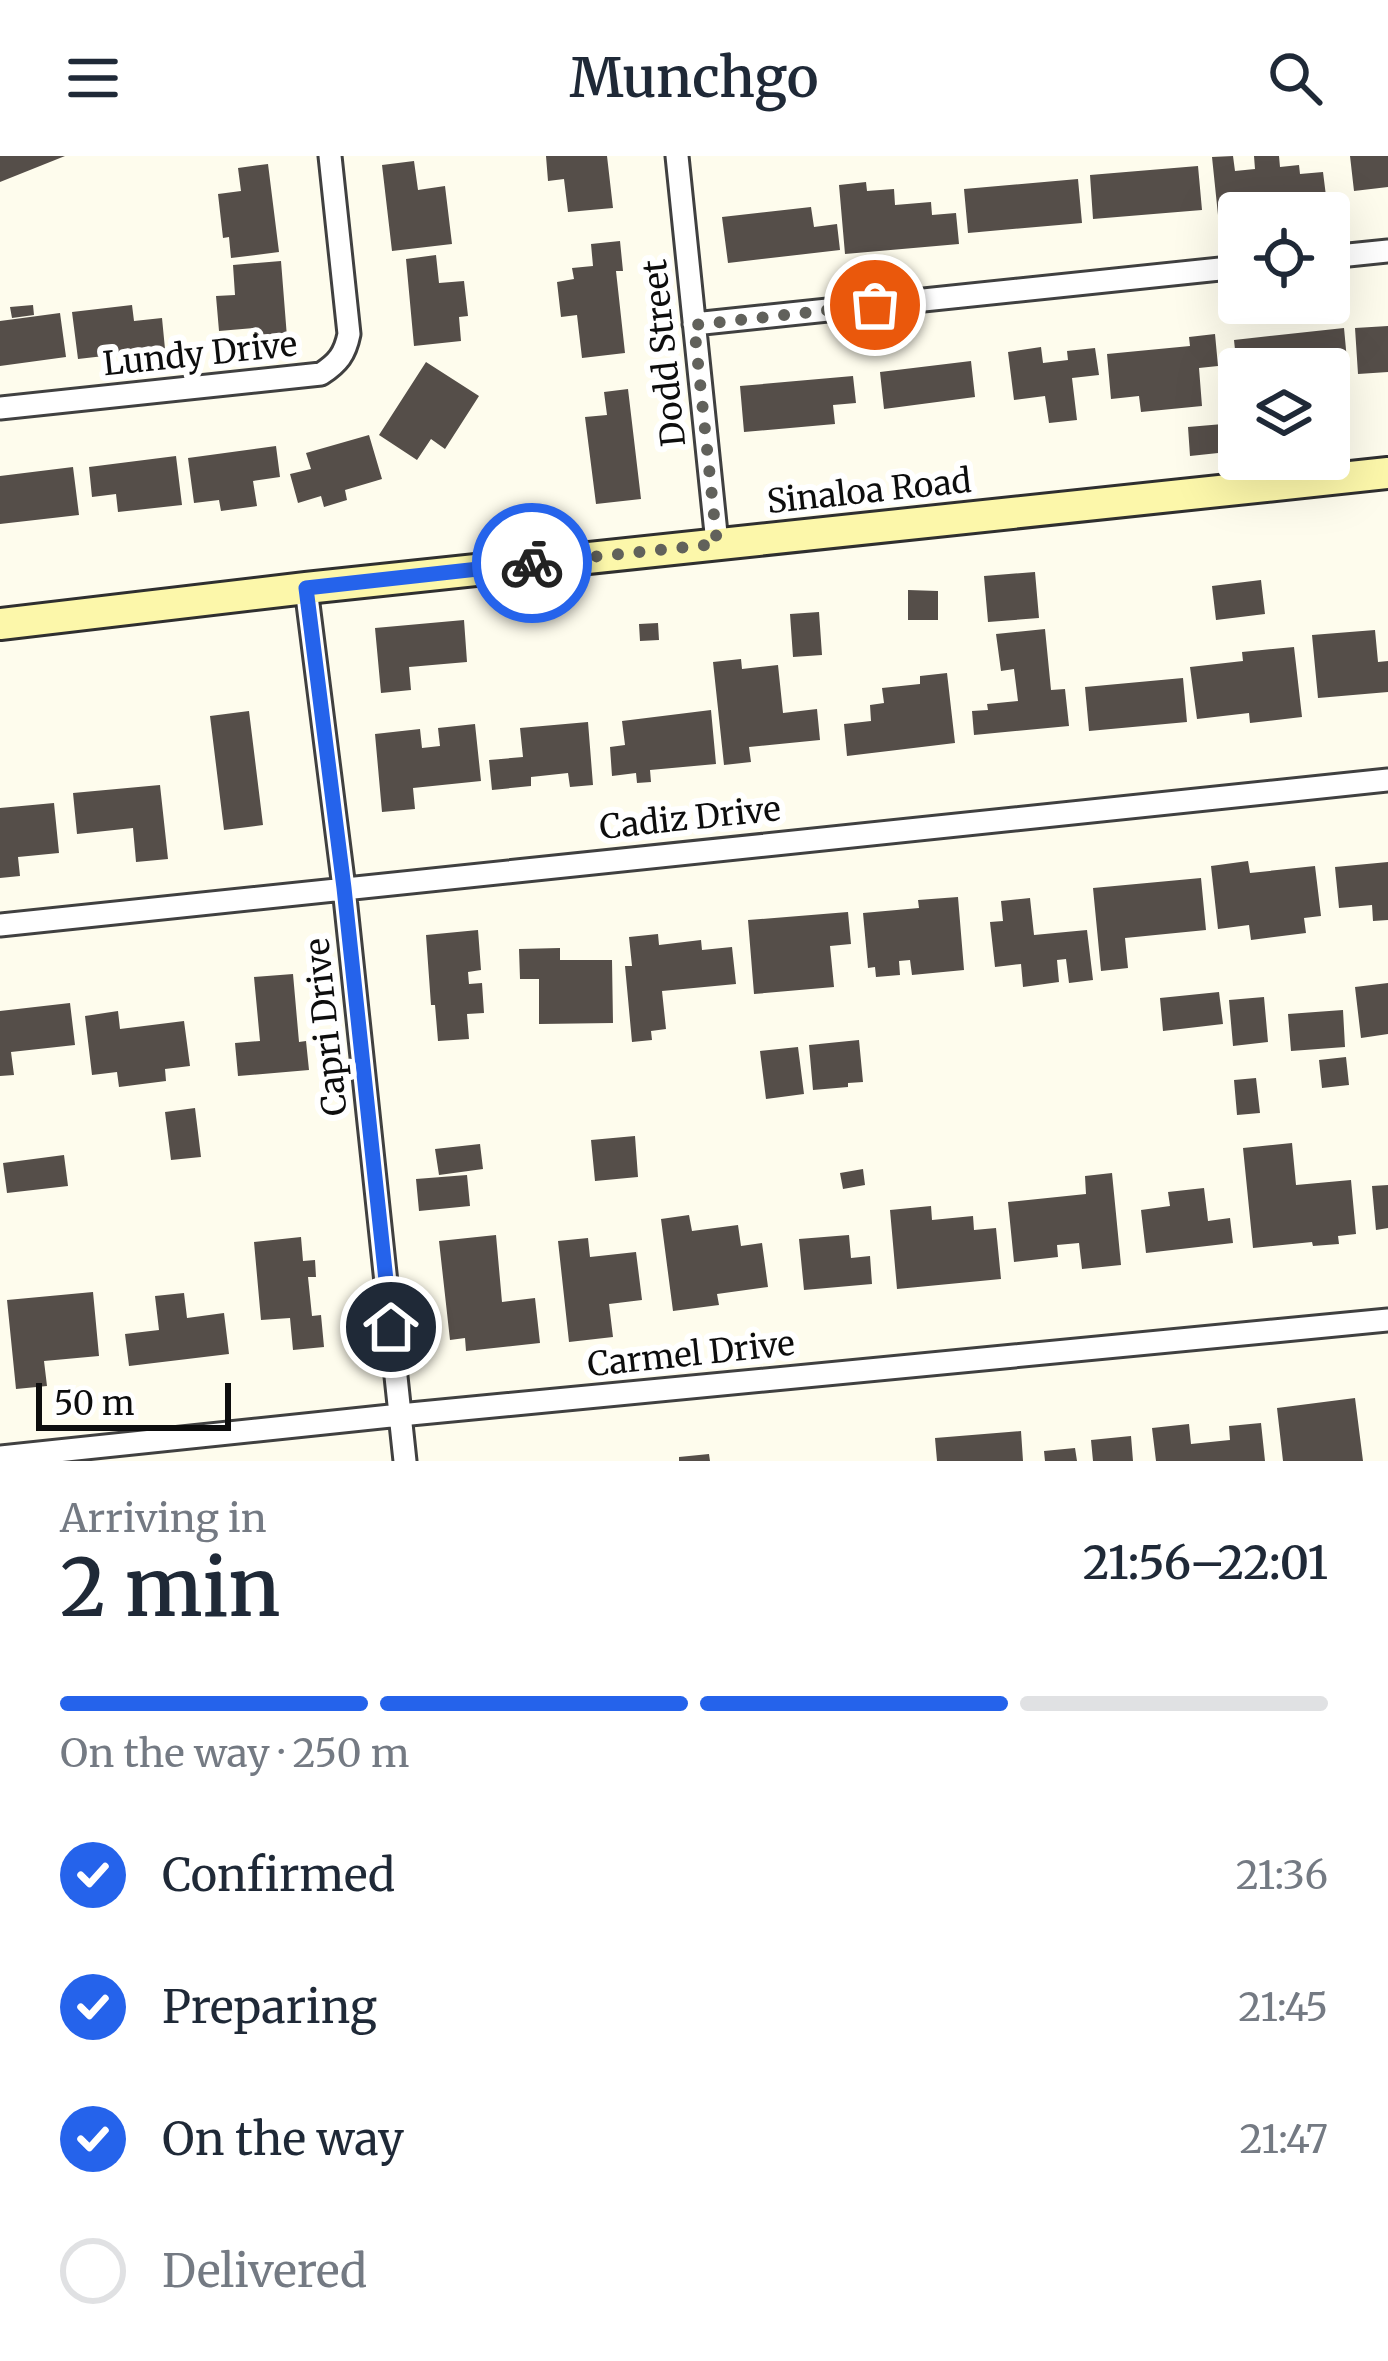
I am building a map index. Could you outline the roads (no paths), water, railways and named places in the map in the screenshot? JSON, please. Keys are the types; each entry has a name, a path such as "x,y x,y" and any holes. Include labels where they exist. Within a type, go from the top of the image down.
{"street":[{"name":"Lundy Drive","path":"0,408 321,374 336,365 346,351 349,334 330,156"},
{"name":"Dodd Street","path":"677,156 717,544"},
{"path":"1350,255 1388,251"},
{"path":"694,325 1218,269"},
{"name":"Sinaloa Road","path":"0,624 1388,472"},
{"name":"Capri Drive","path":"306,588 344,888 405,1461"},
{"name":"Cadiz Drive","path":"0,925 1388,779"},
{"name":"Carmel Drive","path":"0,1457 1388,1320"}]}
